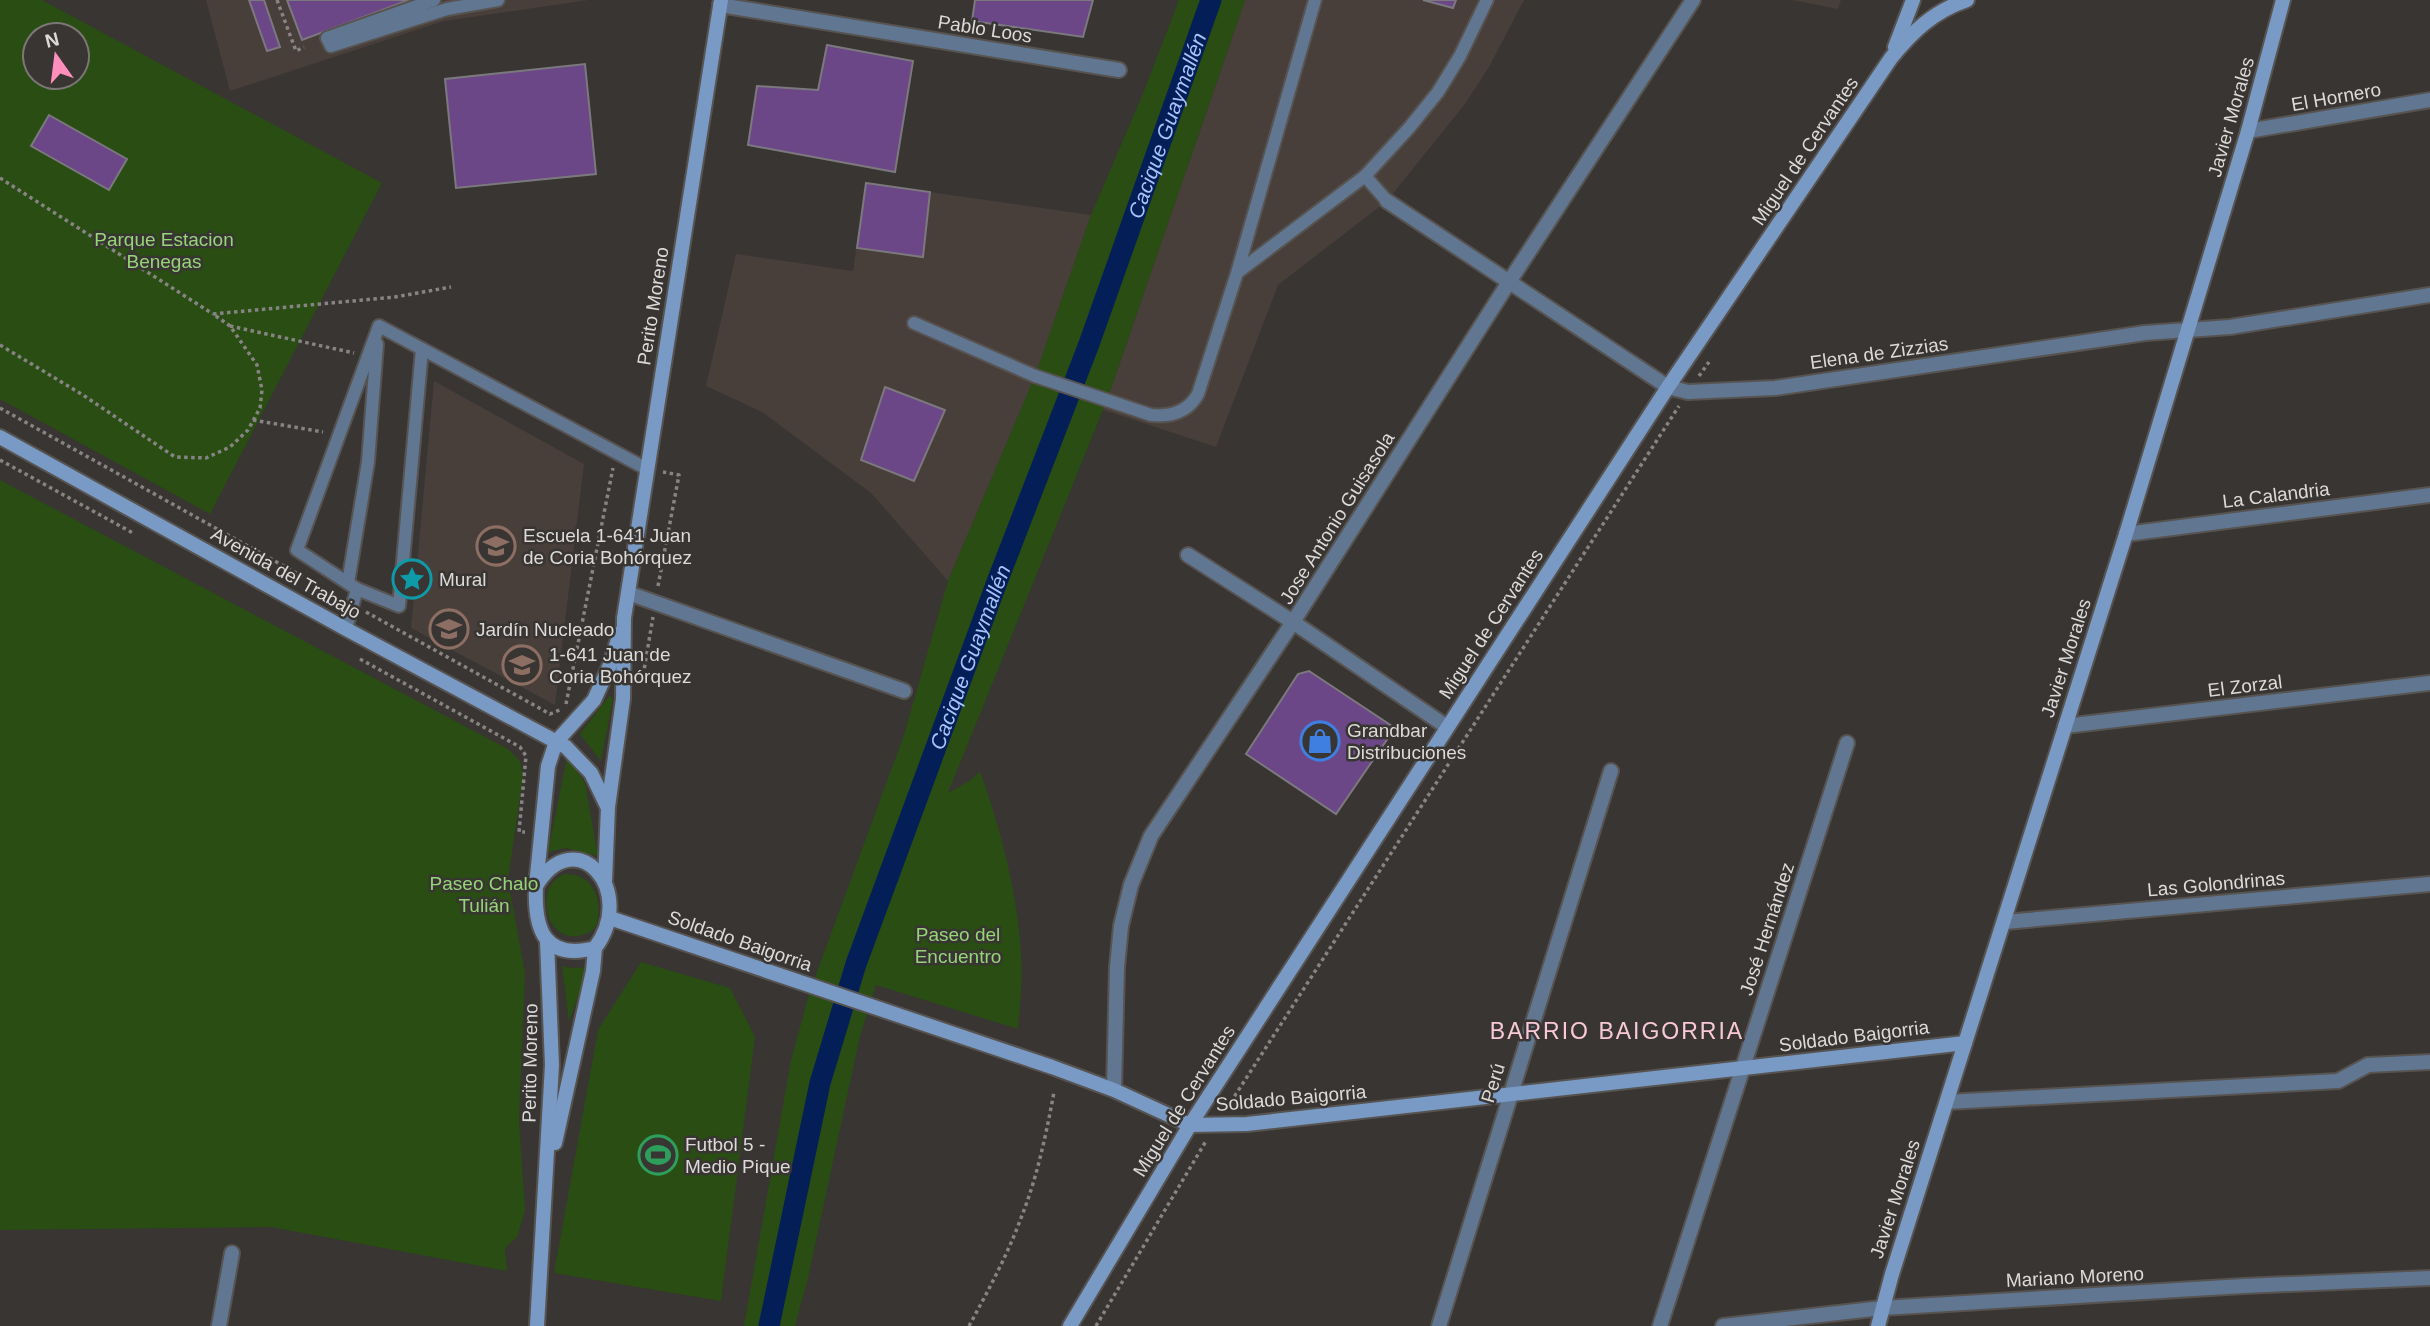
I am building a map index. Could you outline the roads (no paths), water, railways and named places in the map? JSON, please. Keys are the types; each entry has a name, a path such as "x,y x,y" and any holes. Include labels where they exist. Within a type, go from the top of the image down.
{"main road":[{"name":"Miguel de Cervantes","path":"1891,58 1913,0"},
{"name":"Miguel de Cervantes","path":"1070,1326 1190,1125 1668,387 1891,58 1924,22 1942,10 1967,0"},
{"name":"Javier Morales","path":"1878,1326 2126,534 2248,131 2283,0"},
{"name":"Perito Moreno","path":"605,881 608,807 623,699 628,593 720,3"},
{"name":"Avenida del Trabajo","path":"0,437 556,742"},
{"name":"Perito Moreno","path":"536,886 548,766 556,742 586,711 600,689 625,618"},
{"name":"Perito Moreno","path":"556,742 574,753 592,774 608,807"},
{"path":"569,860 590,865 605,881 609,893 610,918 605,933 595,948 568,952 547,941 538,924 535,905 536,886 544,872 555,862 569,860"},
{"name":"Soldado Baigorria","path":"610,918 1052,1066 1114,1090 1190,1125 1247,1124 1965,1043"},
{"name":"Perito Moreno","path":"537,1326 552,1065 547,941"},
{"name":"Perito Moreno","path":"546,1185 593,971 595,948"}],"street":[{"name":"Jose Antonio Guisasola","path":"1114,1090 1118,944 1125,907 1151,836 1293,622 1509,282 1693,0"},
{"name":"Pablo Loos","path":"720,3 1119,70"},
{"name":"El Hornero","path":"2248,131 2430,100"},
{"name":"Elena de Zizzias","path":"1387,201 1668,387 1688,392 1774,388 2145,333 2230,327 2430,295"},
{"name":"La Calandria","path":"2126,534 2430,495"},
{"path":"1188,555 1293,622 1447,727"},
{"path":"628,593 904,691"},
{"name":"El Zorzal","path":"2065,726 2430,683"},
{"name":"José Hernández","path":"1660,1326 1847,743"},
{"name":"Perú","path":"1439,1326 1611,771"},
{"name":"Las Golondrinas","path":"2005,922 2430,884"},
{"path":"1947,1102 2338,1081 2368,1065 2430,1062"},
{"path":"219,1326 232,1253"},
{"name":"Mariano Moreno","path":"1723,1326 1882,1308 2243,1286 2430,1279"}],"lane":[{"path":"433,0 327,38 331,47 447,9 498,0"},
{"path":"914,323 1035,376 1151,415 1177,413 1190,406 1198,394 1237,272 1315,0"},
{"path":"1237,272 1365,176 1438,93 1488,0"},
{"path":"1365,176 1387,201"},
{"path":"379,326 297,550 352,586 399,606 422,349"},
{"path":"379,326 647,469"},
{"path":"346,629 354,606 352,586 368,462 379,326"}],"waterway":[{"name":"Cacique Guaymallén","path":"769,1326 820,1083 856,964 997,582 1089,344 1211,0"}],"place":[{"name":"Escuela 1-641 Juan de Coria Bohórquez","path":"496,546"},
{"name":"Mural","path":"412,579"},
{"name":"Jardín Nucleado","path":"449,629"},
{"name":"1-641 Juan de Coria Bohórquez","path":"522,665"},
{"name":"Grandbar Distribuciones","path":"1320,741"},
{"name":"Futbol 5 - Medio Pique","path":"658,1155"}],"district":[{"name":"BARRIO BAIGORRIA","path":"1617,1031"}],"park label":[{"name":"Parque Estacion Benegas","path":"164,250"},
{"name":"Paseo Chalo Tulián","path":"484,894"},
{"name":"Paseo del Encuentro","path":"958,945"}]}
